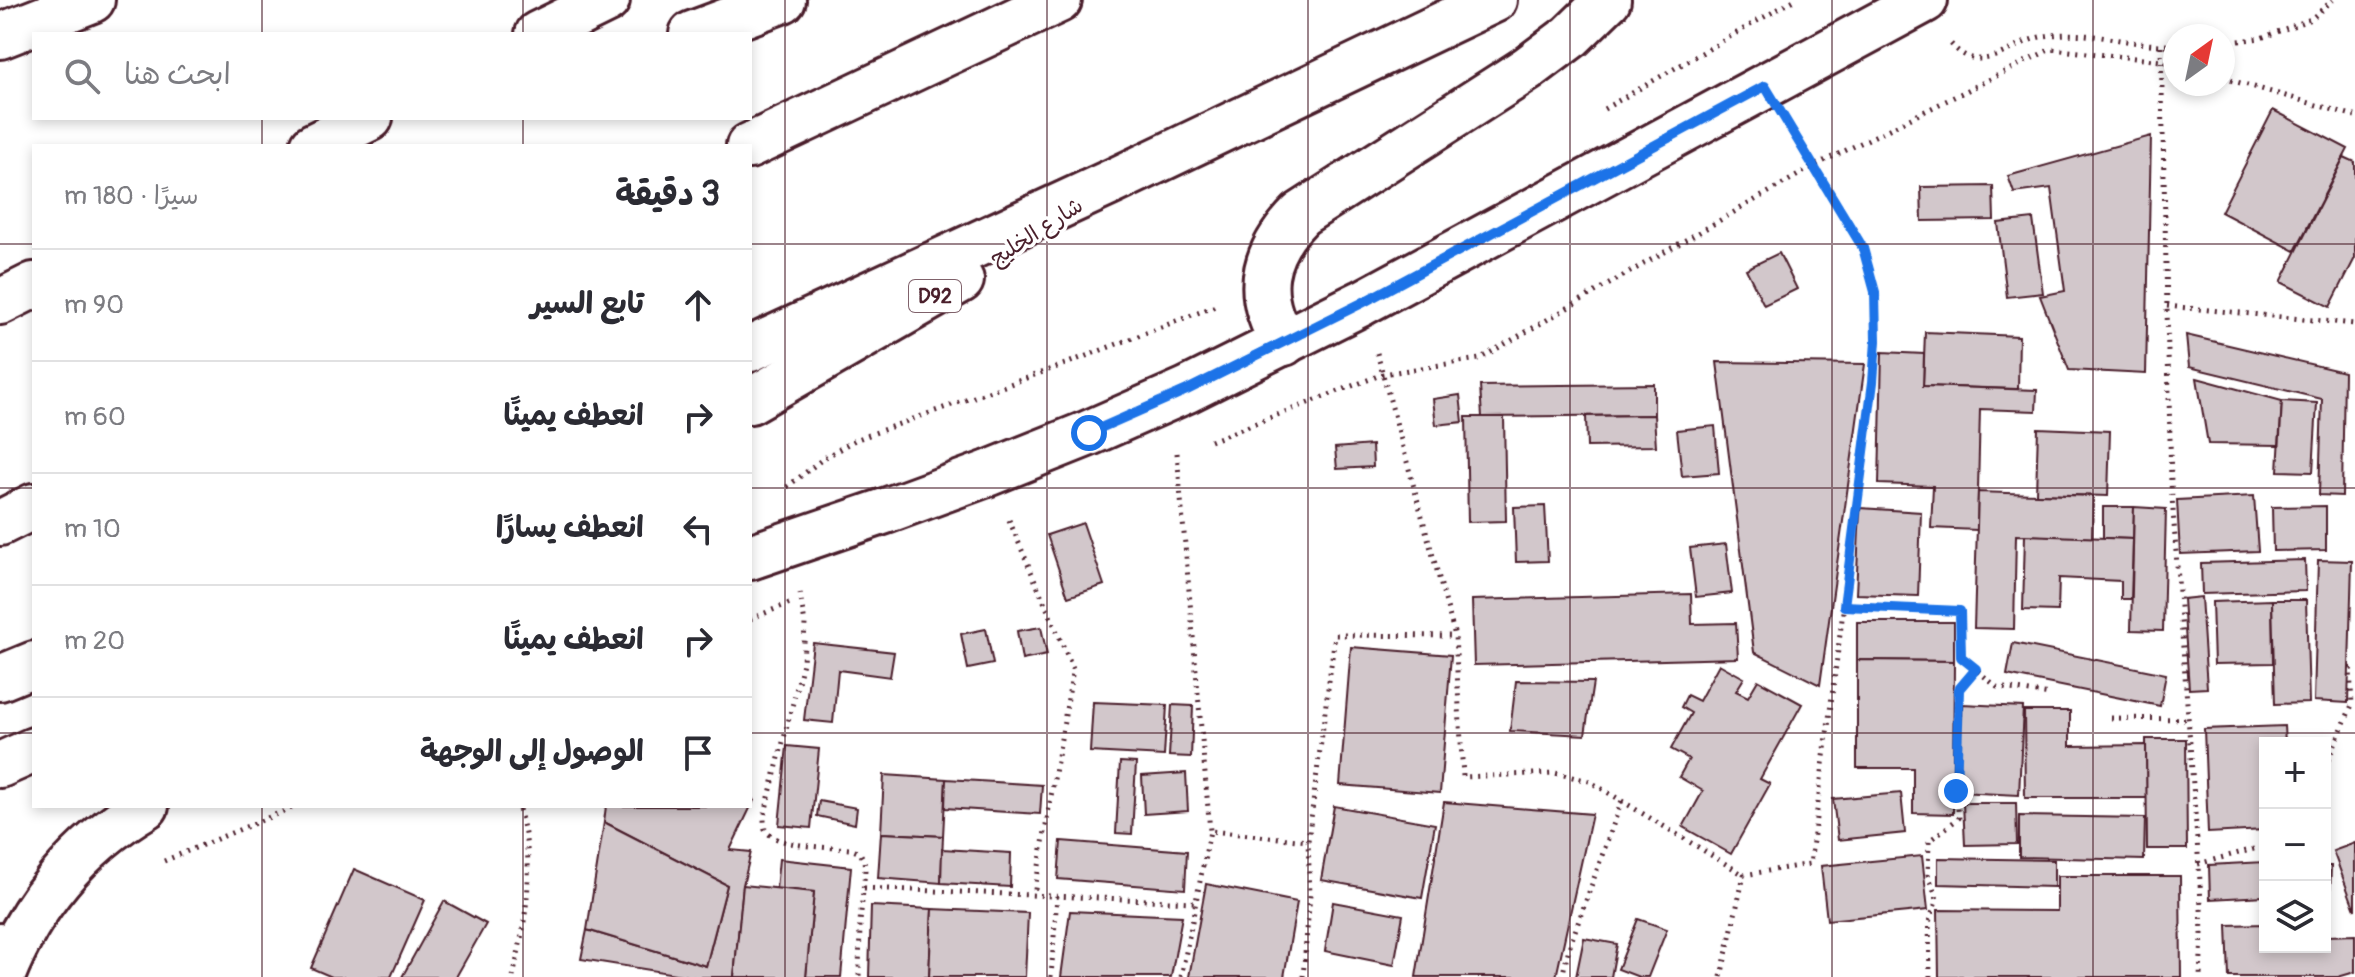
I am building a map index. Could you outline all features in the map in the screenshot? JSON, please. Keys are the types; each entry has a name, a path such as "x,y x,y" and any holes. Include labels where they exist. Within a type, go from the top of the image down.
{"main road":[{"path":"0,36 92,0"},
{"path":"542,32 607,0"},
{"path":"697,32 783,0"},
{"path":"752,145 1059,0"},
{"name":"شارع الخليج","path":"752,348 1114,181 1494,0"},
{"path":"1284,343 1267,307 1265,287 1271,253 1289,226 1301,214 1527,69 1571,36 1608,0"},
{"path":"768,550 888,510 1075,439 1187,390 1362,303 1923,1"},
{"path":"317,144 369,120"},
{"name":"شارع الخليج","path":"752,400 961,280 1114,181"},
{"path":"0,302 32,286"},
{"path":"0,523 32,507"},
{"path":"0,678 32,665"},
{"path":"0,765 32,751"},
{"path":"4,959 49,890 74,862 100,837 143,808"}],"path":[{"path":"2235,41 2261,38 2311,19 2333,0"},
{"path":"1923,1 1960,53 1979,60 1999,56 2037,38 2059,34 2080,33 2161,46 2171,483 2198,864 2202,934 2200,977"},
{"path":"1207,442 1383,374 1479,359 1814,166 2051,49 2162,61"},
{"path":"2235,81 2355,116"},
{"path":"1362,303 1455,636 1463,777 1555,773 1589,781 1744,875 1810,864 1873,382 1875,292 1863,248 1765,86"},
{"path":"2167,306 2355,324"},
{"path":"1163,459 1177,453 1210,831 1181,977"},
{"path":"1008,518 1073,669 1034,895"},
{"path":"768,550 801,598 805,624 803,663 764,817 764,828 782,842 850,849 860,853 864,860 859,977"},
{"path":"752,618 801,598"},
{"path":"1844,606 1960,611 1961,657 1997,687 2050,695"},
{"path":"1303,977 1310,895 1308,841 1335,635 1455,636"},
{"path":"2331,753 2352,705 2350,669 2355,666"},
{"path":"1930,977 1929,922 1937,899 1928,874 1929,841 1959,818 1956,791 1959,689 1976,669"},
{"path":"2111,718 2188,719"},
{"path":"1562,977 1569,948 1622,800"},
{"path":"156,864 291,808"},
{"path":"513,977 525,926 529,890 528,849 518,808"},
{"path":"1210,831 1308,841"},
{"path":"2198,864 2259,848"},
{"path":"1721,977 1744,875"},
{"path":"863,888 1194,902"},
{"path":"1051,977 1057,896"}],"building":[{"path":"2273,110 2348,149 2295,251 2221,212"},
{"path":"2151,136 2146,374 2069,370 2040,296 2065,291 2051,188 2014,193 2008,176"},
{"path":"2344,157 2355,162 2355,258 2330,307 2281,282"},
{"path":"1993,186 1994,220 1922,221 1921,187"},
{"path":"2033,219 2043,293 2007,297 1998,223"},
{"path":"1779,253 1797,289 1764,305 1746,269"},
{"path":"1925,332 2019,336 2018,389 1923,386"},
{"path":"2186,335 2344,372 2342,496 2319,495 2322,399 2189,367"},
{"path":"1882,352 1924,354 1923,386 2037,390 2036,411 1980,409 1977,530 1931,528 1933,486 1879,484"},
{"path":"1717,362 1865,364 1820,685 1754,652"},
{"path":"2197,378 2282,401 2279,445 2208,444"},
{"path":"1654,384 1654,415 1482,417 1480,386"},
{"path":"1460,395 1463,422 1436,425 1433,399"},
{"path":"2282,401 2317,403 2313,472 2278,471"},
{"path":"1654,415 1656,446 1587,447 1586,416"},
{"path":"1466,417 1504,417 1506,521 1468,522"},
{"path":"1715,426 1719,473 1682,476 1677,430"},
{"path":"2038,428 2110,431 2108,496 2036,494"},
{"path":"1372,445 1373,467 1337,469 1335,448"},
{"path":"1978,492 2093,496 2092,538 2016,535 2014,629 1974,628"},
{"path":"2254,496 2258,551 2180,554 2177,500"},
{"path":"1545,506 1548,561 1516,562 1514,507"},
{"path":"2326,506 2326,550 2273,551 2272,507"},
{"path":"2103,507 2134,507 2133,539 2103,538"},
{"path":"2134,507 2166,509 2163,631 2131,630"},
{"path":"1860,508 1921,512 1918,596 1856,594"},
{"path":"1083,523 1104,585 1068,597 1047,535"},
{"path":"2025,535 2133,539 2131,599 2121,599 2121,581 2059,578 2058,611 2023,610"},
{"path":"1726,544 1732,593 1696,597 1690,548"},
{"path":"2305,560 2306,591 2202,594 2201,563"},
{"path":"2318,560 2352,561 2348,703 2314,701"},
{"path":"1691,594 1692,624 1736,623 1738,658 1474,665 1472,600"},
{"path":"2201,597 2207,688 2189,689 2183,599"},
{"path":"2272,600 2273,663 2214,664 2212,602"},
{"path":"2272,600 2306,600 2309,703 2275,704"},
{"path":"1857,622 1954,622 1954,661 1857,660"},
{"path":"1041,627 1047,655 1022,660 1017,631"},
{"path":"986,629 993,664 968,669 961,634"},
{"path":"813,643 894,652 890,677 838,670 833,723 804,720"},
{"path":"2013,643 2166,674 2160,706 2007,675"},
{"path":"1351,647 1451,655 1440,793 1340,785"},
{"path":"1857,660 1954,661 1953,814 1913,813 1913,768 1857,768"},
{"path":"1719,664 1744,678 1736,691 1748,697 1758,680 1802,704 1760,779 1770,784 1731,854 1683,827 1703,791 1679,777 1689,759 1671,749 1691,713 1681,707 1687,695 1699,701"},
{"path":"1516,681 1593,682 1585,735 1510,731"},
{"path":"1093,702 1167,705 1164,756 1090,752"},
{"path":"1962,704 2023,707 2019,795 1958,792"},
{"path":"1172,705 1193,706 1191,757 1169,756"},
{"path":"2024,711 2070,711 2070,746 2146,745 2147,798 2025,798"},
{"path":"2284,726 2285,737 2259,737 2259,830 2208,833 2204,729"},
{"path":"2146,739 2186,739 2187,849 2147,849"},
{"path":"787,746 819,749 811,828 779,825"},
{"path":"1120,762 1136,763 1132,834 1116,833"},
{"path":"1186,773 1188,811 1144,814 1142,776"},
{"path":"884,775 946,779 943,836 881,833"},
{"path":"946,779 1042,785 1040,814 945,808"},
{"path":"1901,793 1905,833 1838,840 1833,799"},
{"path":"819,801 857,808 855,824 817,816"},
{"path":"1444,802 1592,814 1556,977 1416,977"},
{"path":"1963,803 2016,803 2017,844 1965,845"},
{"path":"1334,806 1435,824 1422,898 1321,880"},
{"path":"606,808 750,808 730,850 751,852 743,885 734,977 694,977 581,959 587,930 706,966 727,885 604,822"},
{"path":"2019,816 2145,818 2144,860 2019,857"},
{"path":"604,822 727,885 706,966 587,930"},
{"path":"881,833 943,836 941,883 878,878"},
{"path":"1061,841 1187,851 1185,889 1058,879"},
{"path":"2355,843 2355,910 2333,851"},
{"path":"942,849 1011,853 1010,887 941,883"},
{"path":"1922,856 1928,910 1827,920 1821,866"},
{"path":"1938,858 2054,860 2054,887 1938,884"},
{"path":"779,859 851,867 841,977 806,977 814,892 776,889"},
{"path":"2259,862 2259,896 2210,899 2209,865"},
{"path":"354,869 425,900 391,977 332,977 311,968"},
{"path":"2057,876 2180,876 2181,977 1939,977 1938,910 2057,911"},
{"path":"1206,884 1297,902 1284,977 1189,977"},
{"path":"743,885 814,892 806,977 734,977"},
{"path":"444,901 486,924 456,977 402,977"},
{"path":"1333,902 1403,915 1394,965 1325,951"},
{"path":"871,906 932,909 929,977 869,977"},
{"path":"932,909 1028,913 1025,977 929,977"},
{"path":"1070,911 1182,916 1171,977 1061,977"},
{"path":"1638,919 1667,929 1648,977 1618,969"},
{"path":"2259,924 2259,953 2331,953 2331,936 2355,935 2355,972 2338,977 2229,977 2227,925"},
{"path":"1584,938 1617,944 1611,977 1576,977"}],"route":[{"path":"1089,433 1187,390 1362,303 1765,86 1863,248 1875,292 1873,382 1844,606 1960,611 1961,657 1976,669 1959,689 1956,791"}]}
